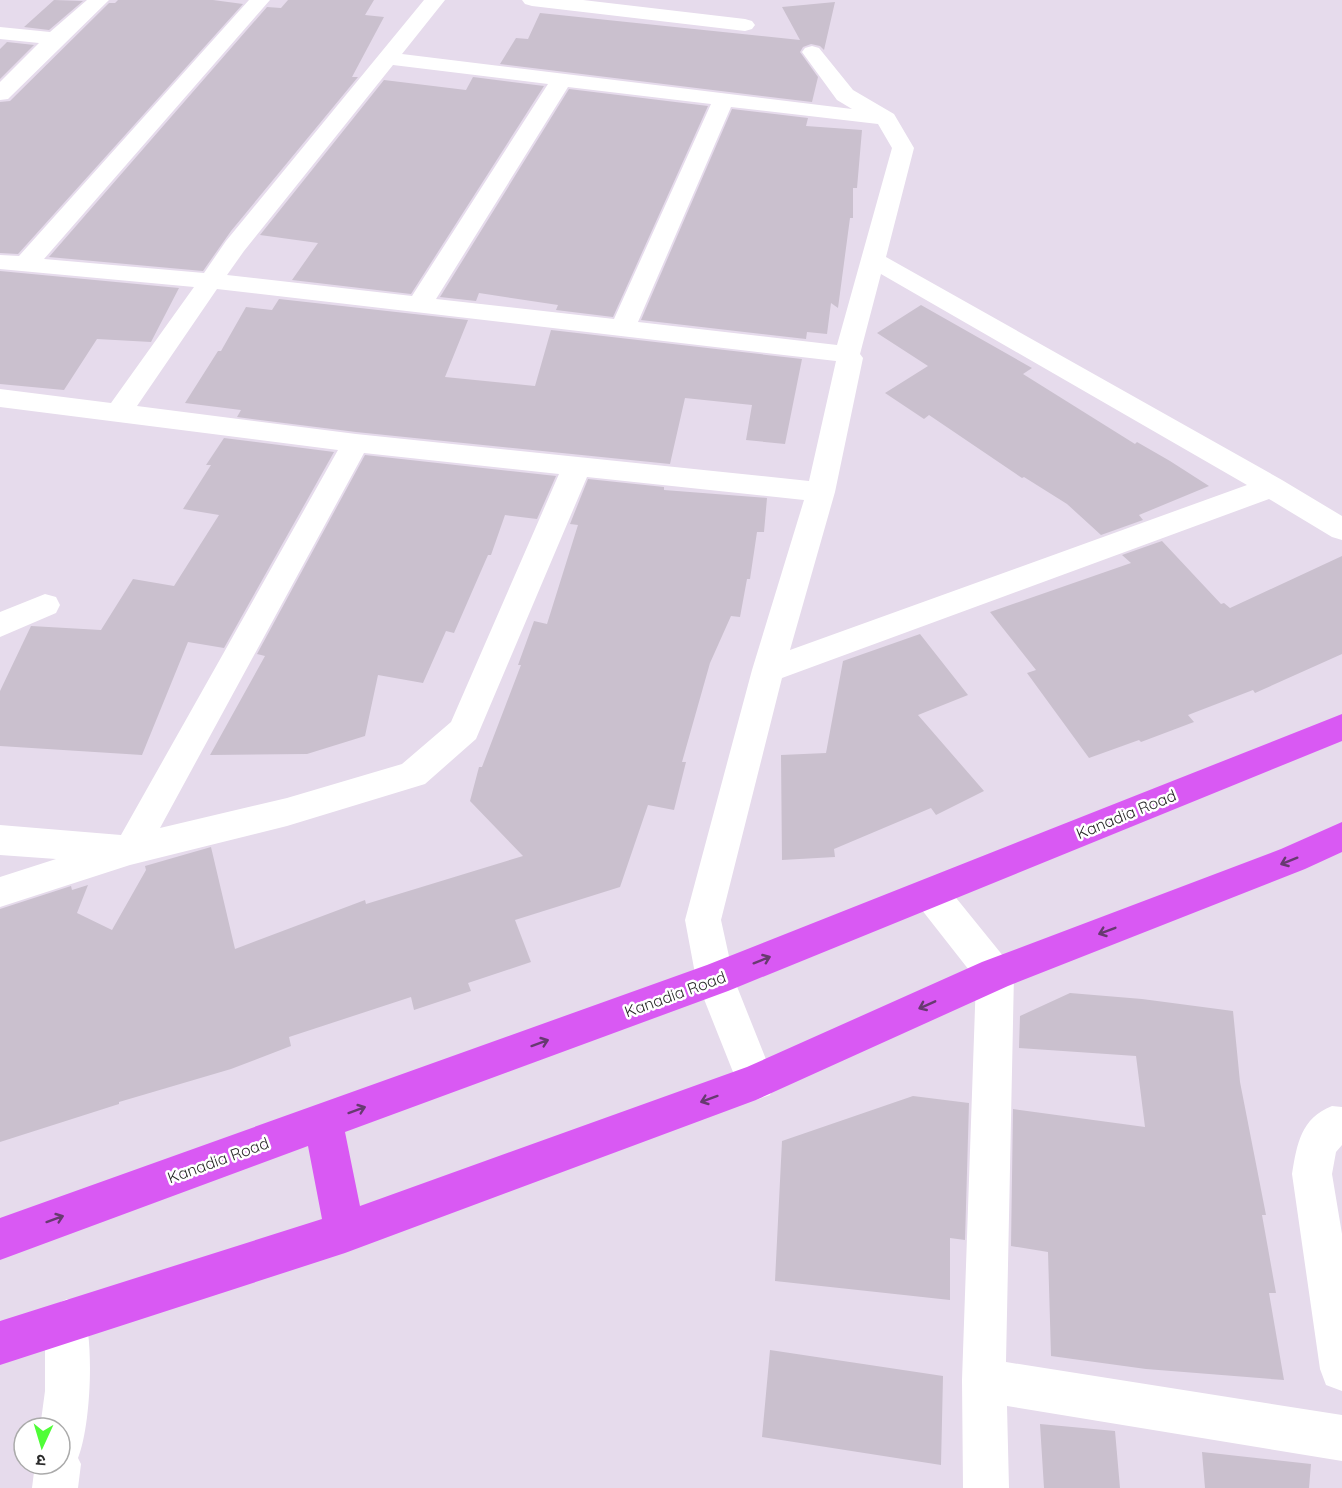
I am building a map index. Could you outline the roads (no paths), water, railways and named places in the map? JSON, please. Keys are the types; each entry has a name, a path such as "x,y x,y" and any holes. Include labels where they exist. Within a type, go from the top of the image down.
{"main road":[{"name":"Kanadia Road","path":"0,1239 715,979 1342,727"},
{"path":"0,1343 345,1232 756,1082 995,974 1293,859 1342,836"},
{"path":"323,1122 345,1232"}],"street":[{"path":"0,94 55,39 99,0"},
{"path":"26,264 260,0"},
{"path":"118,413 235,246 435,0"},
{"path":"532,0 745,25"},
{"path":"0,33 55,39"},
{"path":"756,1082 715,979 703,920 768,670 821,492 850,358 847,354 903,148 886,119 845,94 812,52"},
{"path":"386,58 723,101 886,119"},
{"path":"419,306 561,81"},
{"path":"623,328 723,101"},
{"path":"872,260 1272,487 1342,530"},
{"path":"0,262 211,280 847,354"},
{"path":"0,398 356,443 821,492"},
{"path":"130,850 356,443"},
{"path":"0,892 130,850 287,812 413,774 465,730 577,466"},
{"path":"768,670 1272,487"},
{"path":"0,625 45,605"},
{"path":"0,840 130,850"},
{"path":"931,894 995,974 984,1380 986,1488"},
{"path":"1342,1126 1332,1125 1317,1145 1312,1174 1342,1369"},
{"path":"64,1416 67,1390 67,1321"},
{"path":"984,1380 1342,1438"}]}
